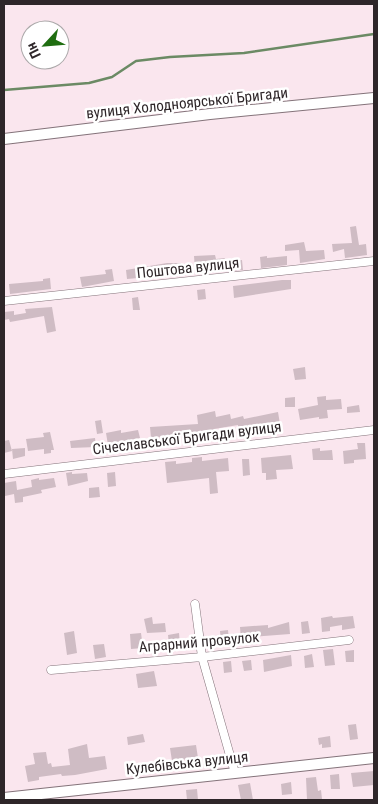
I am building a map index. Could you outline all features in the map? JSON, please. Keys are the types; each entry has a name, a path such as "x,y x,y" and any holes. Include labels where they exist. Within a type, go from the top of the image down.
{"street":[{"name":"вулиця Холодноярської Бригади","path":"4,139 220,113 374,98"},
{"name":"Поштова вулиця","path":"4,302 374,261"},
{"name":"Січеславської Бригади вулиця","path":"4,474 374,430"},
{"path":"195,604 202,657 235,772"},
{"name":"Аграрний провулок","path":"51,670 202,657 349,640"},
{"name":"Кулебівська вулиця","path":"4,798 374,758"}],"building":[{"path":"356,226 359,245 366,244 367,255 345,258 344,249 333,252 332,244 352,243 350,227"},
{"path":"304,242 306,251 324,250 325,259 300,263 299,250 285,251 285,245"},
{"path":"215,255 216,259 225,258 225,262 242,260 243,270 209,272 208,268 195,269 194,256"},
{"path":"267,256 267,258 287,256 287,265 261,268 260,257"},
{"path":"167,263 181,263 181,274 127,279 126,270"},
{"path":"112,269 114,281 82,287 80,277 106,274 105,270"},
{"path":"50,278 51,289 10,294 9,284 43,281 43,279"},
{"path":"291,280 291,289 234,298 233,286"},
{"path":"205,289 206,299 198,300 197,290"},
{"path":"138,297 140,310 133,310 132,298"},
{"path":"52,307 56,331 47,333 44,316 10,322 9,319 4,320 4,312 14,311 14,315 26,313 25,309"},
{"path":"305,367 306,379 295,380 293,369"},
{"path":"326,396 326,400 341,399 342,409 327,410 328,418 319,419 319,417 300,420 298,409 318,405 317,397"},
{"path":"295,397 295,407 285,407 285,398"},
{"path":"359,405 360,412 347,413 347,407"},
{"path":"215,411 216,417 230,414 231,419 243,416 244,419 278,412 280,424 238,428 238,425 214,429 215,432 209,433 151,438 150,427 198,424 197,415"},
{"path":"101,420 103,433 97,434 95,421"},
{"path":"121,430 121,433 138,430 140,438 108,445 106,433"},
{"path":"50,432 54,450 51,450 51,453 44,454 44,449 28,451 26,439 44,437 43,433"},
{"path":"95,438 96,447 71,448 70,441"},
{"path":"9,440 12,451 4,453 4,441"},
{"path":"357,443 365,443 366,459 354,460 354,463 344,464 343,451 358,449"},
{"path":"25,448 25,456 13,459 12,449"},
{"path":"320,448 320,451 332,450 333,460 313,460 312,449"},
{"path":"291,455 293,469 276,470 277,479 266,480 266,473 262,473 261,458"},
{"path":"202,457 202,461 228,458 229,471 216,472 218,493 210,494 209,478 167,483 165,462 176,461 176,464 192,462 192,458"},
{"path":"242,459 249,459 250,475 243,476"},
{"path":"72,472 72,474 87,473 88,481 68,486 66,473"},
{"path":"115,472 116,486 108,487 107,473"},
{"path":"39,478 39,480 54,478 56,487 41,490 42,493 23,497 23,502 15,503 14,494 5,496 4,483 16,481 17,490 32,487 31,480"},
{"path":"99,487 100,497 89,498 89,488"},
{"path":"332,616 333,618 353,616 355,628 342,630 342,625 330,627 330,631 322,632 321,618"},
{"path":"152,617 153,624 165,623 166,632 147,633 144,619"},
{"path":"308,621 310,633 302,634 301,622"},
{"path":"289,622 290,634 249,637 249,639 241,640 240,627 268,625 268,628"},
{"path":"228,630 229,641 221,642 220,631"},
{"path":"74,631 77,653 67,655 64,633"},
{"path":"141,633 143,648 131,649 130,634"},
{"path":"179,633 180,646 172,647 172,644 169,645 168,635"},
{"path":"104,644 106,657 95,659 93,645"},
{"path":"333,649 335,665 325,666 323,650"},
{"path":"354,650 354,662 346,662 345,651"},
{"path":"312,654 314,667 305,668 304,656"},
{"path":"291,655 292,666 264,672 263,660"},
{"path":"251,660 252,670 244,671 242,661"},
{"path":"231,661 232,672 224,673 223,662"},
{"path":"154,671 157,686 138,688 136,674"},
{"path":"356,724 358,739 350,740 348,725"},
{"path":"143,734 145,742 128,745 127,737"},
{"path":"330,736 331,747 322,748 322,744 319,745 318,738"},
{"path":"87,744 89,758 105,756 107,769 75,775 62,776 61,774 39,777 39,780 28,782 25,766 35,764 33,753 46,752 48,764 51,763 52,767 70,765 68,749"},
{"path":"196,745 198,758 172,761 170,748"},
{"path":"374,771 374,785 353,787 351,773"},
{"path":"339,774 340,789 331,789 330,775"},
{"path":"316,777 318,791 321,790 322,799 307,800 306,778"},
{"path":"291,782 292,794 282,795 281,784"},
{"path":"250,783 253,800 241,800 238,785"},
{"path":"197,789 198,800 187,800 186,790"}],"waterway":[{"path":"4,90 89,83 112,77 136,61 244,53 374,34"}]}
